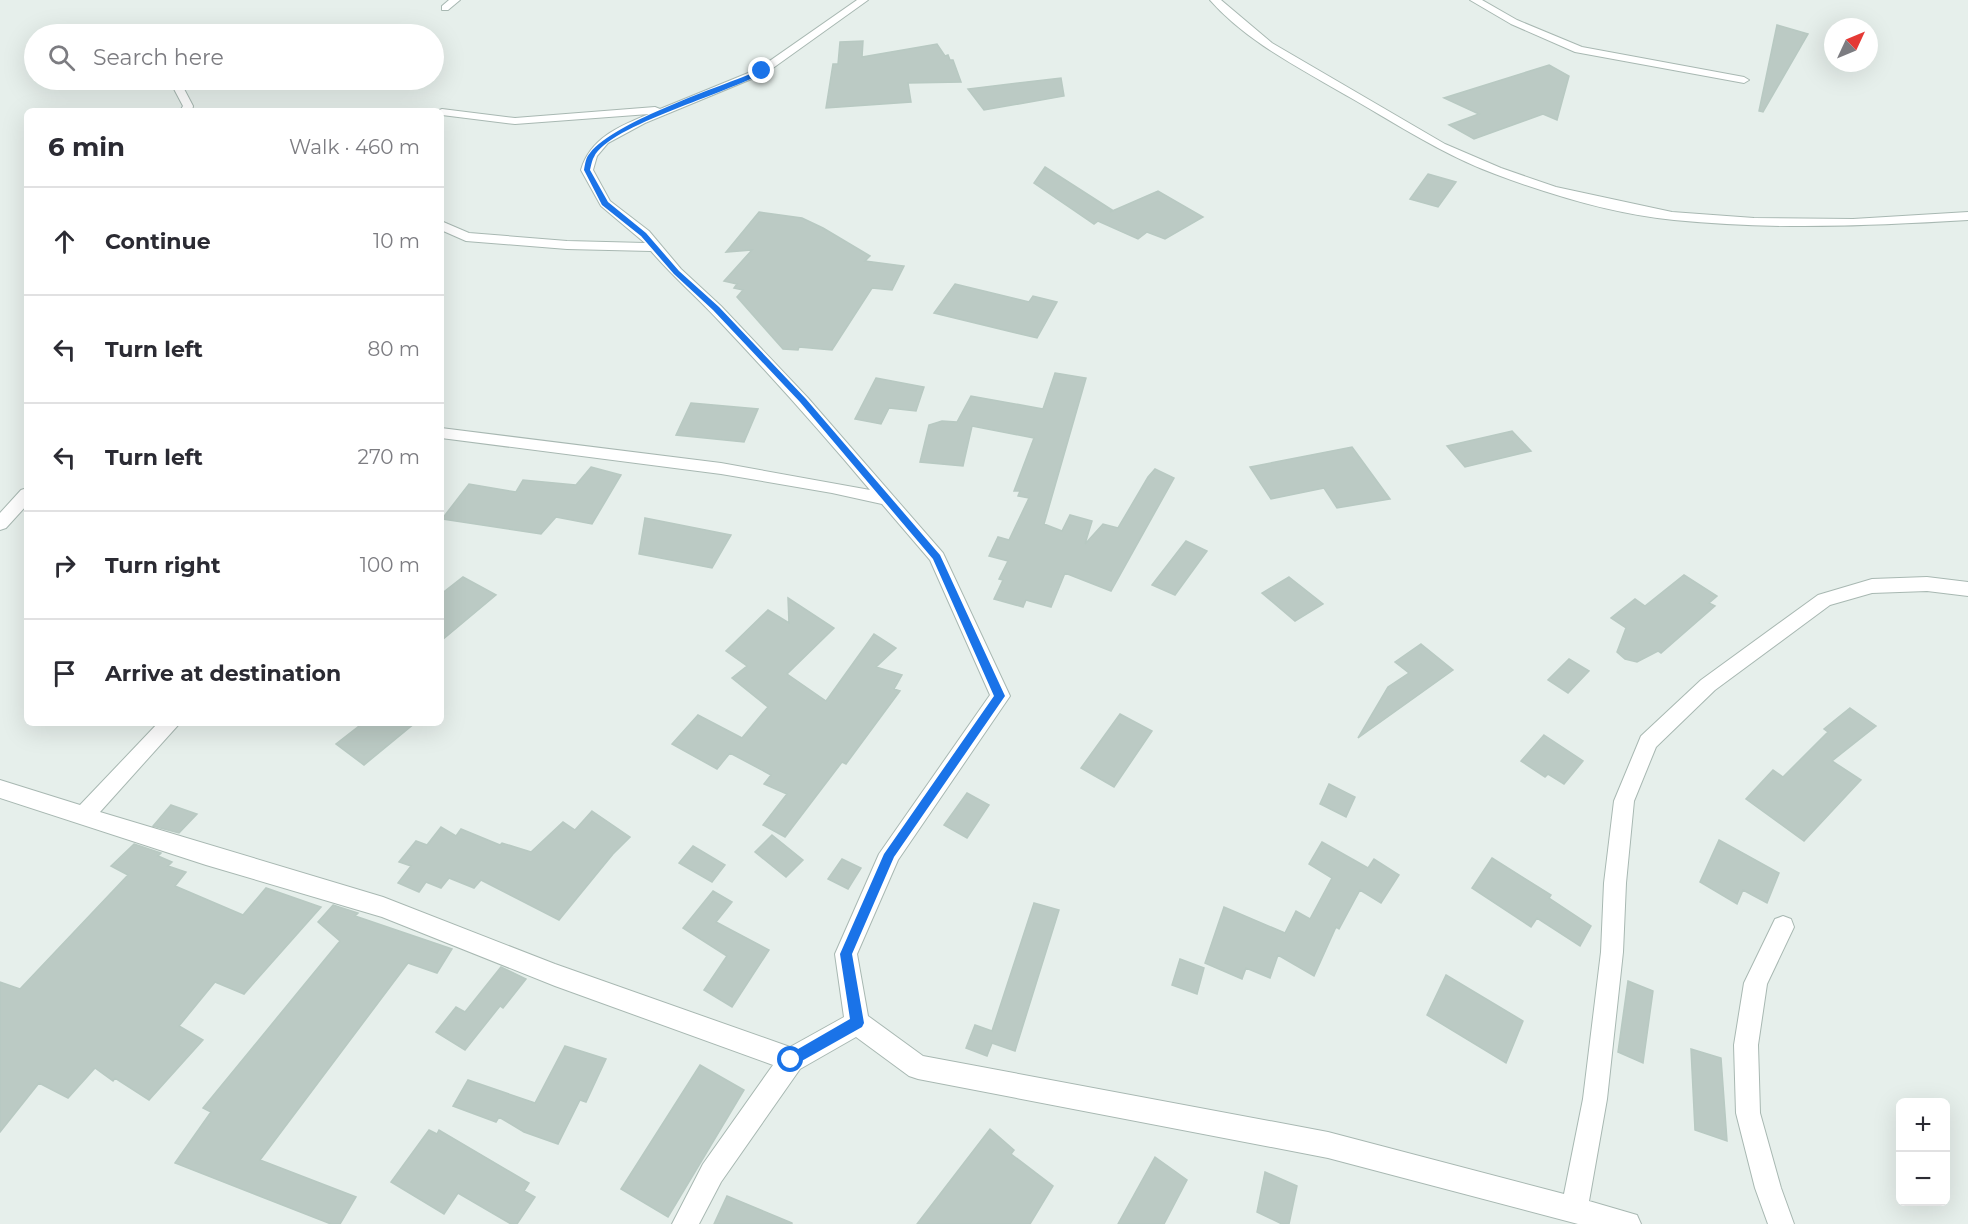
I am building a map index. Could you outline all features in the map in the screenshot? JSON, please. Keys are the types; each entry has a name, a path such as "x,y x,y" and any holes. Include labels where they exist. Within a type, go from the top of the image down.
{"street":[{"path":"445,8 454,0"},
{"path":"863,0 762,71 641,122 604,141 591,155 587,170 605,203 644,234 803,400 937,557 1000,696 890,854 846,954 857,1023 918,1067 1328,1144 1628,1224"},
{"path":"1215,0 1268,45 1441,146 1497,171 1562,193 1672,216 1754,222 1842,223 1968,216"},
{"path":"1475,0 1514,22 1579,50 1744,80"},
{"path":"180,90 187,108"},
{"path":"444,112 515,121 672,109"},
{"path":"444,226 466,237 567,245 654,247"},
{"path":"444,433 538,448 745,473 887,499"},
{"path":"0,524 24,497"},
{"path":"1574,1210 1595,1099 1612,952 1615,883 1624,801 1648,742 1708,685 1824,600 1872,586 1927,584 1968,589"},
{"path":"83,816 167,726"},
{"path":"0,789 383,907 555,975 791,1060"},
{"path":"1781,1224 1768,1188 1748,1113 1746,1045 1756,983 1784,927"},
{"path":"685,1224 712,1173 791,1060 857,1023"}],"building":[{"path":"1777,25 1808,34 1763,112 1759,111"},
{"path":"863,41 862,57 937,44 945,56 948,55 950,60 953,60 961,82 908,83 911,102 826,108 833,64 838,64 840,42"},
{"path":"1549,65 1569,76 1557,120 1543,114 1474,139 1449,125 1479,114 1444,98"},
{"path":"1061,78 1064,96 984,110 968,89"},
{"path":"1045,167 1112,210 1110,212 1158,191 1203,217 1165,239 1147,232 1138,239 1098,221 1094,224 1034,183"},
{"path":"1428,174 1456,182 1438,207 1410,199"},
{"path":"759,212 802,218 870,256 865,261 904,266 892,290 872,288 832,350 799,347 798,350 783,349 737,297 743,290 734,288 737,284 724,281 752,250 726,252"},
{"path":"955,284 1029,302 1033,296 1057,302 1037,338 934,313"},
{"path":"1055,373 1086,378 1044,524 1062,531 1070,515 1092,521 1085,544 1103,524 1118,528 1155,469 1174,478 1111,591 1065,573 1051,607 1026,600 1023,607 994,599 1003,580 999,579 1008,561 989,556 998,537 1009,540 1029,498 1018,496 1020,491 1014,491 1034,438 972,426 963,466 920,462 929,425 942,421 957,422 971,396 1043,409"},
{"path":"876,378 924,387 916,411 889,408 881,424 855,419"},
{"path":"691,403 758,409 744,442 676,435"},
{"path":"1512,431 1531,451 1465,467 1447,446"},
{"path":"1352,447 1390,499 1337,508 1324,488 1271,499 1250,467"},
{"path":"591,467 621,475 592,524 556,517 541,534 444,519 469,484 516,492 523,480 576,485"},
{"path":"645,518 731,535 712,568 639,554"},
{"path":"1186,541 1207,551 1175,595 1152,585"},
{"path":"1684,575 1717,596 1709,603 1715,606 1661,653 1658,651 1637,662 1625,659 1617,652 1626,628 1611,618 1635,599 1645,606"},
{"path":"463,577 496,595 444,638 444,592"},
{"path":"1289,577 1323,604 1295,621 1262,593"},
{"path":"788,598 834,628 787,674 826,701 874,634 896,648 876,667 902,675 894,689 900,691 846,764 842,762 785,837 763,825 787,794 764,784 771,775 730,753 717,769 672,744 698,715 742,738 768,707 732,678 747,666 726,651 768,610 789,623"},
{"path":"1421,644 1453,670 1358,738 1388,687 1409,673 1395,662"},
{"path":"1569,659 1589,671 1568,693 1548,680"},
{"path":"1850,708 1876,726 1832,761 1861,780 1804,841 1746,799 1773,770 1783,777 1828,732 1824,729"},
{"path":"1120,714 1152,731 1114,787 1081,768"},
{"path":"359,726 411,726 364,765 336,744"},
{"path":"1544,735 1583,761 1564,784 1548,774 1545,777 1521,761"},
{"path":"1329,784 1355,797 1346,817 1320,804"},
{"path":"967,793 989,805 967,838 944,825"},
{"path":"171,805 197,814 179,833 153,826"},
{"path":"592,811 630,837 613,854 559,920 481,880 474,888 449,878 441,888 426,882 419,892 398,883 411,866 399,862 416,841 427,845 441,827 456,836 461,829 500,845 502,843 531,852 563,822 575,830"},
{"path":"772,835 803,860 786,877 755,852"},
{"path":"1719,840 1779,873 1767,903 1743,890 1737,904 1700,882"},
{"path":"1322,842 1368,868 1374,859 1399,875 1381,903 1360,890 1339,929 1336,927 1314,976 1278,955 1270,978 1246,968 1242,979 1205,963 1224,907 1285,933 1296,911 1310,919 1332,878 1309,864"},
{"path":"134,844 161,853 158,856 172,862 168,866 186,872 175,886 243,915 266,888 321,907 244,994 215,982 179,1026 203,1040 149,1100 115,1078 113,1081 95,1068 68,1098 39,1083 0,1132 0,982 20,989 128,875 111,866"},
{"path":"693,846 725,865 712,882 679,863"},
{"path":"1492,858 1551,895 1549,898 1591,926 1580,946 1537,918 1531,927 1472,888"},
{"path":"842,859 861,868 848,889 828,879"},
{"path":"713,891 732,902 716,922 769,950 732,1007 704,990 727,956 683,928"},
{"path":"1034,903 1059,910 1015,1051 992,1043 987,1056 966,1048 975,1025 992,1031"},
{"path":"333,905 358,913 355,916 452,949 437,973 408,963 260,1160 356,1197 340,1224 331,1224 175,1163 211,1112 203,1108 340,941 318,922"},
{"path":"1180,959 1204,968 1197,994 1172,985"},
{"path":"501,967 526,979 503,1008 500,1006 465,1050 436,1032 456,1007 465,1012"},
{"path":"1446,975 1523,1021 1506,1063 1427,1015"},
{"path":"1628,981 1653,991 1643,1063 1618,1052"},
{"path":"565,1046 606,1059 586,1102 580,1100 558,1144 524,1132 499,1117 496,1122 453,1106 468,1080 535,1103"},
{"path":"1691,1049 1721,1058 1727,1141 1695,1130"},
{"path":"700,1065 744,1090 668,1217 621,1189"},
{"path":"990,1129 1014,1150 1011,1154 1053,1186 1030,1224 917,1224"},
{"path":"429,1130 437,1134 439,1130 529,1183 524,1191 535,1197 517,1224 511,1224 458,1193 444,1214 391,1182"},
{"path":"1155,1157 1187,1180 1164,1224 1118,1224"},
{"path":"1265,1172 1297,1186 1289,1224 1282,1224 1257,1212"},
{"path":"727,1196 792,1223 792,1224 714,1224"}],"route":[{"path":"762,71 641,122 604,141 591,155 587,170 605,203 644,234 676,272 716,309 803,400 937,557 1000,696 890,854 846,954 857,1023 791,1060"}]}
